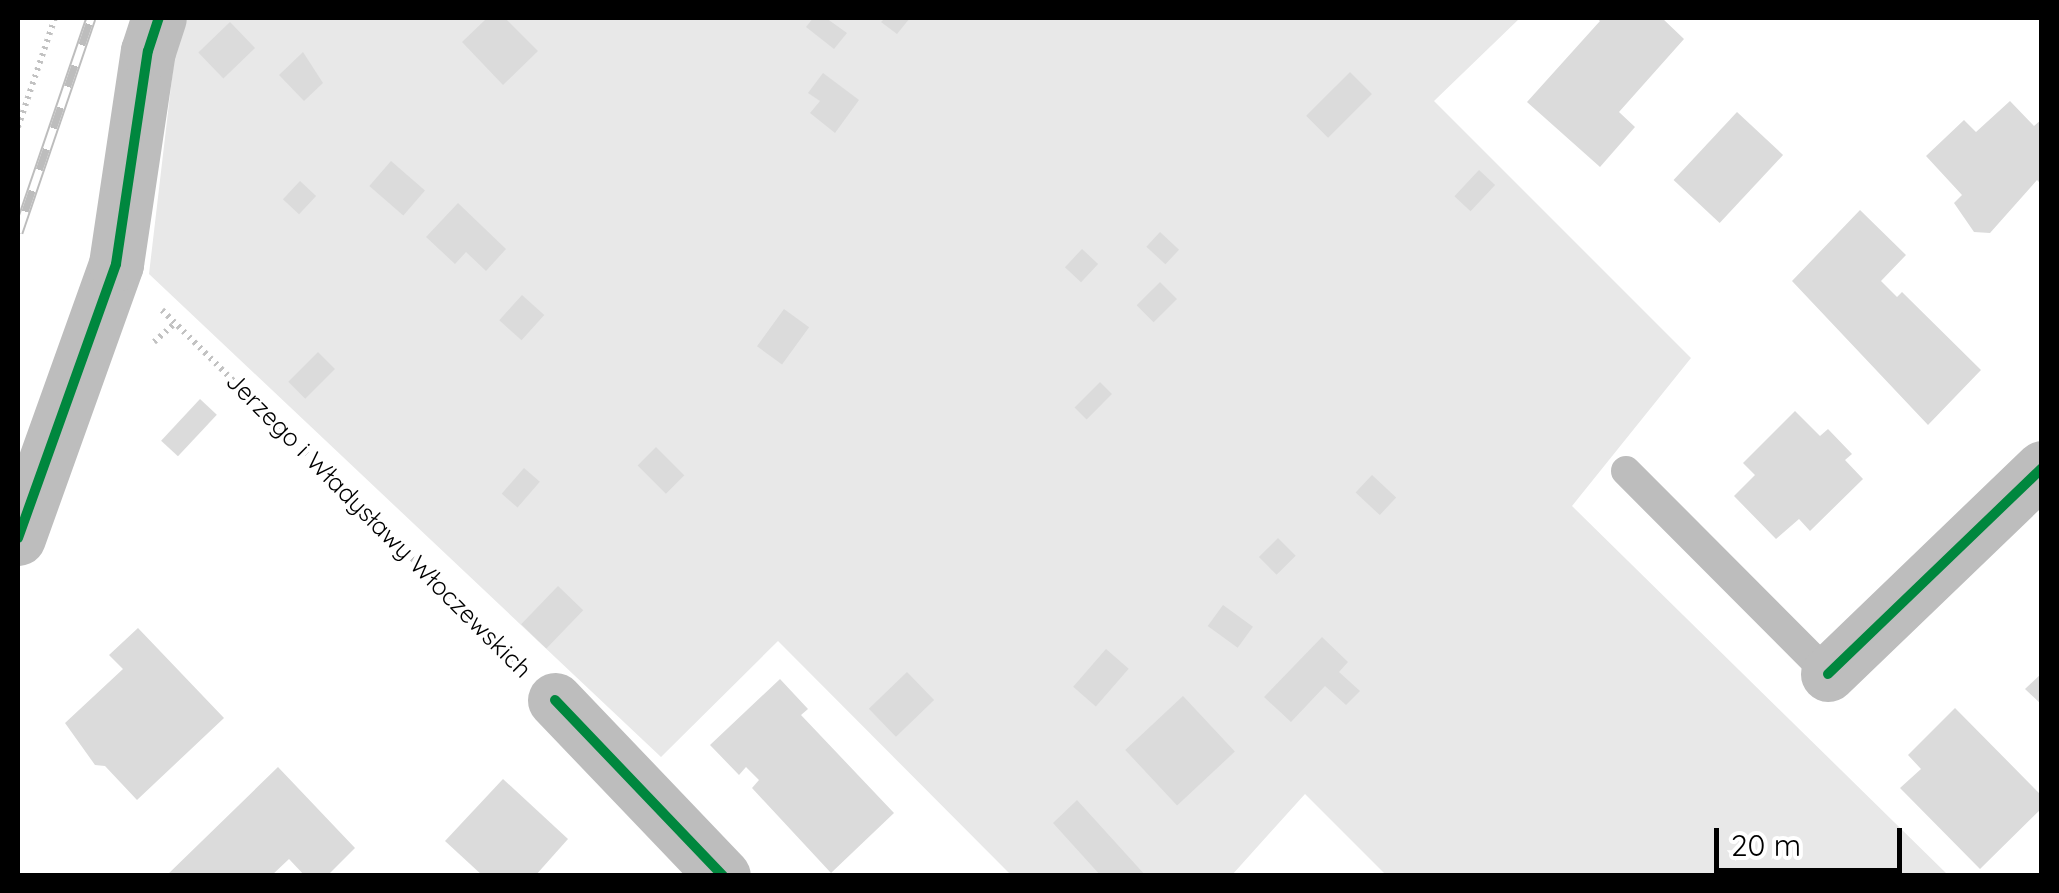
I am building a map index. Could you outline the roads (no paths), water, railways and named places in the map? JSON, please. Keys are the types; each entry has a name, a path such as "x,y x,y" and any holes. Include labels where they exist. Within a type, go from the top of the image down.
{"street":[{"path":"18,538 116,264 148,51 159,18"},
{"path":"1828,674 2042,468"},
{"path":"555,700 723,876"}],"lane":[{"path":"1626,471 1828,674"}],"railway":[{"path":"18,232 91,18"}]}
